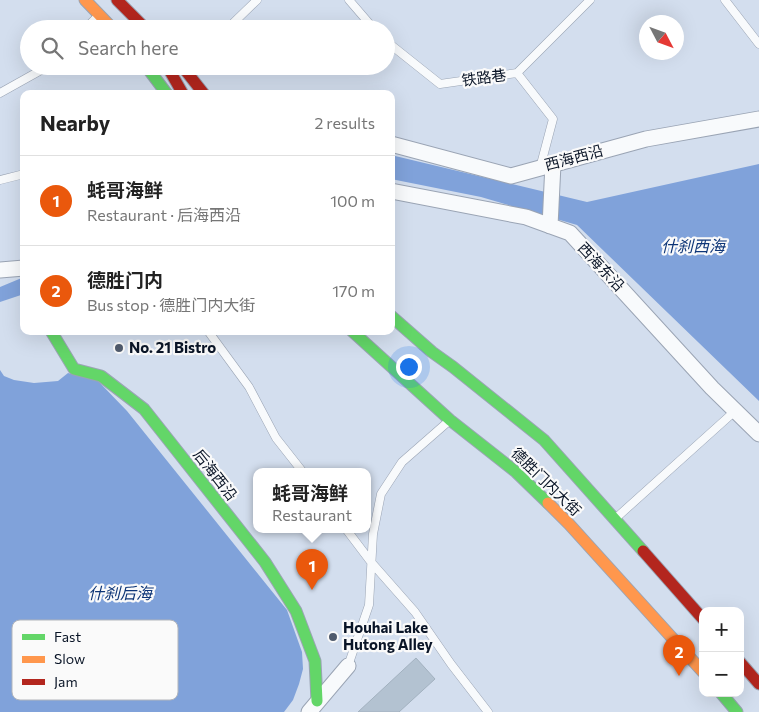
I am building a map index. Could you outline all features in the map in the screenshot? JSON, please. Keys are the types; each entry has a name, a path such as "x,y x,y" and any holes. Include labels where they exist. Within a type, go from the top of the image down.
{"main road":[{"path":"85,0 104,20"},
{"path":"117,0 137,20"},
{"path":"153,75 164,90"},
{"path":"172,75 181,90"},
{"path":"191,75 201,90"},
{"name":"德胜门内大街","path":"395,320 432,352 544,440 699,614"},
{"name":"德胜门内大街","path":"395,333 432,352"},
{"name":"后海西沿","path":"53,335 74,369 101,376 144,409 265,562 296,611 315,661 313,707"},
{"name":"德胜门内大街","path":"356,335 450,420 516,472 569,524 699,668"},
{"path":"744,667 759,684"},
{"path":"724,697 737,712"}],"street":[{"name":"西海西沿","path":"395,145 511,176 646,139 759,119"},
{"path":"546,166 552,179 550,222"},
{"name":"西海东沿","path":"395,192 550,222 570,233 712,388 759,434"},
{"path":"0,270 20,268"},
{"path":"313,707 348,666"}],"lane":[{"path":"236,20 257,0"},
{"path":"349,0 366,20"},
{"path":"517,73 590,0"},
{"path":"725,0 759,44"},
{"path":"94,20 99,15"},
{"name":"铁路巷","path":"395,48 440,84 517,73 553,119 546,166"},
{"path":"0,93 33,75"},
{"path":"0,180 20,175"},
{"path":"211,335 249,387 276,438 300,468"},
{"path":"615,519 735,411"},
{"path":"348,666 369,605 373,534 381,494 402,462 450,420"},
{"path":"349,533 414,612 488,712"}],"water":[{"name":"什刹西海","path":"395,156 587,202 759,164 759,401 577,225 481,197 395,180"},
{"path":"20,279 20,295 0,302 0,287"},
{"name":"什刹后海","path":"0,370 4,376 14,380 34,383 58,381 68,373 98,381 127,411 287,610 302,652 303,669 293,700 284,712 0,712"}],"building":[{"path":"416,658 435,679 399,712 358,712"}],"traffic: fast":[{"path":"153,75 164,90"},
{"path":"395,320 432,352 544,440 643,551"},
{"path":"53,335 74,369 101,376 144,409 265,562 296,611 315,661 317,701"},
{"path":"356,335 450,420 516,472 548,503"},
{"path":"724,697 737,712"}],"traffic: slow":[{"path":"85,0 104,20"},
{"path":"548,503 699,668"}],"traffic: jam":[{"path":"117,0 137,20"},
{"path":"172,75 181,90"},
{"path":"189,75 201,90"},
{"path":"643,551 699,614"},
{"path":"744,667 759,684"}],"place":[{"name":"No. 21 Bistro","path":"119,348"},
{"name":"蚝哥海鲜","path":"312,590"},
{"name":"Houhai Lake Hutong Alley","path":"333,637"},
{"name":"德胜门内","path":"679,676"}]}
